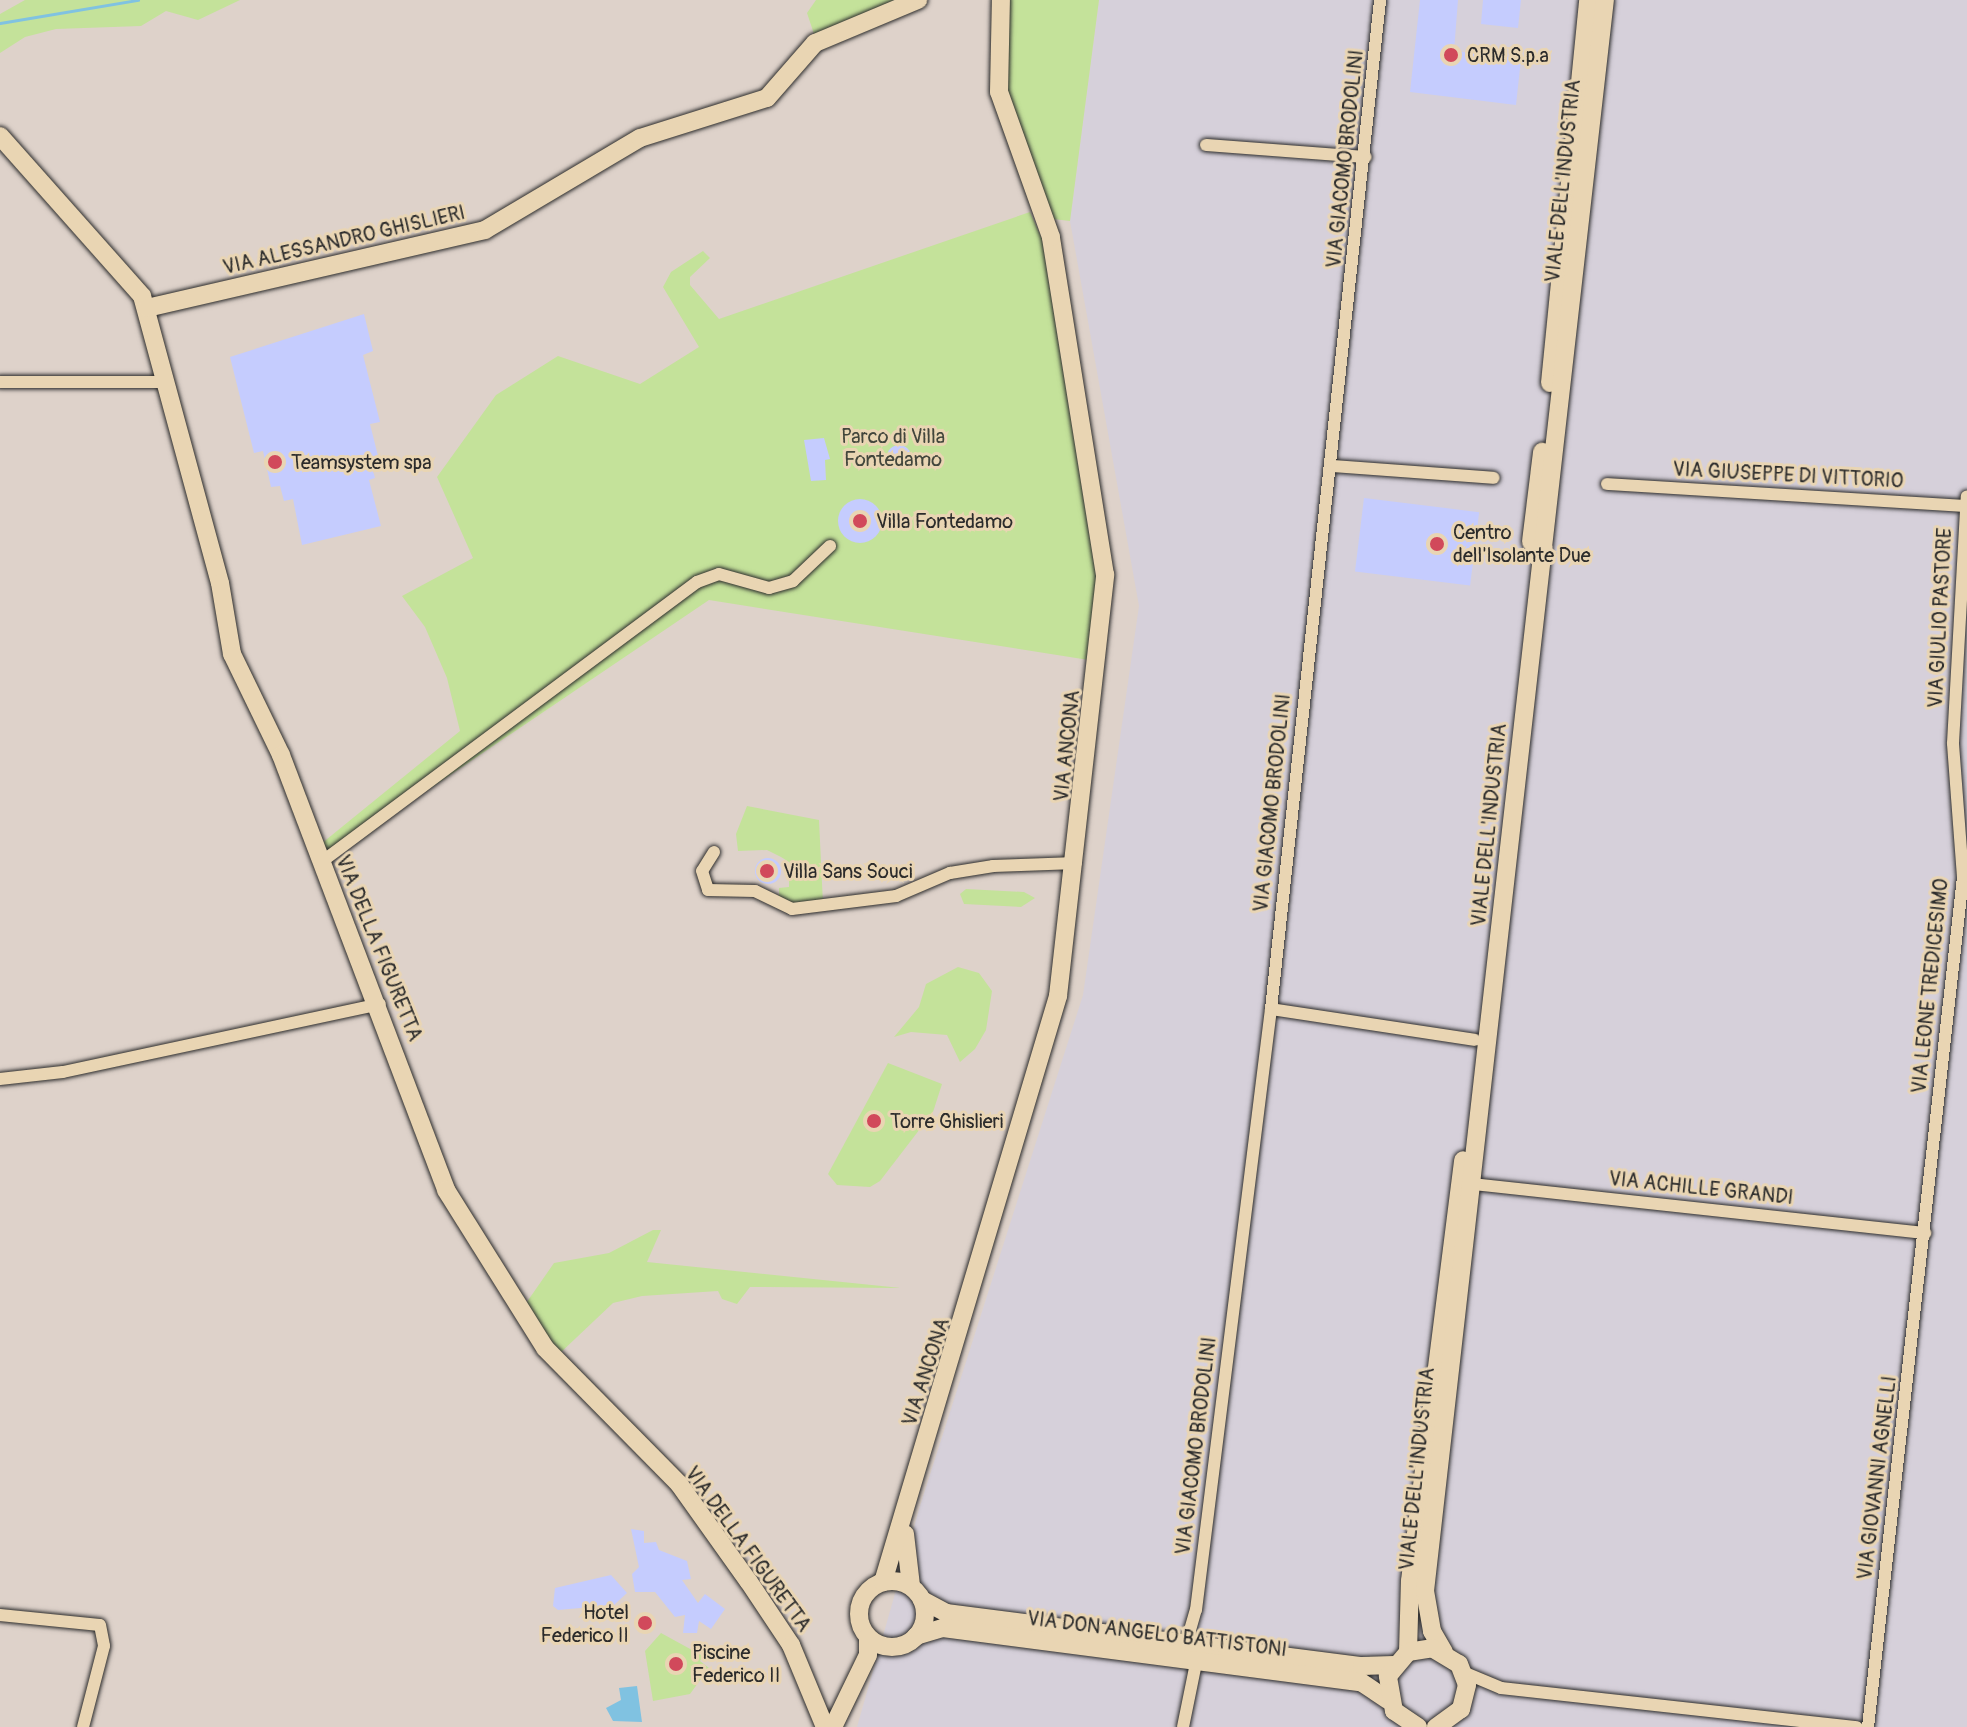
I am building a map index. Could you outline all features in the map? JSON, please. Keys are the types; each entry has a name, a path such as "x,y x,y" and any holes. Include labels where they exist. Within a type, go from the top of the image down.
{"main road":[{"name":"VIA ALESSANDRO GHISLIERI","path":"147,308 485,230 640,138 767,98 815,43 918,0"},
{"name":"VIA ANCONA","path":"833,1727 868,1655 868,1637 860,1608 866,1594 883,1582 1058,996 1076,863 1105,575 1051,237 999,92 1001,0"},
{"name":"VIALE DELL'INDUSTRIA","path":"1401,1658 1475,1040 1588,0"},
{"name":"VIALE DELL'INDUSTRIA","path":"1444,1652 1432,1631 1425,1591 1605,0"},
{"name":"VIA DELLA FIGURETTA","path":"0,136 50,199 110,254 147,308 163,382 220,583 232,654 281,755 320,863 380,1004 446,1190 545,1348 679,1484 791,1645 825,1727"},
{"name":"VIA ANCONA","path":"912,1488 902,1548 925,1619 916,1636"},
{"path":"883,1582 916,1593"},
{"name":"VIA DON ANGELO BATTISTONI","path":"916,1593 946,1613 1361,1682 1388,1700 1403,1720 1418,1727"},
{"name":"VIA DON ANGELO BATTISTONI","path":"916,1636 943,1628 1191,1653 1373,1667 1401,1658 1444,1652"},
{"path":"845,1727 876,1665 916,1636"},
{"path":"868,1637 897,1647"},
{"path":"1436,1727 1454,1722 1465,1698 1463,1672 1444,1652"},
{"path":"1388,1700 1401,1658"}],"street":[{"name":"VIA GIACOMO BRODOLINI","path":"1183,1727 1271,1009 1366,157 1380,0"},
{"path":"1206,145 1366,157"},
{"path":"0,382 163,382"},
{"path":"1332,466 1494,478"},
{"name":"VIA GIUSEPPE DI VITTORIO","path":"1607,484 1967,506"},
{"name":"VIA GIULIO PASTORE","path":"1953,743 1967,496"},
{"path":"320,863 697,582 719,574 769,588 793,581 830,546"},
{"path":"1953,743 1967,744"},
{"name":"VIA LEONE TREDICESIMO","path":"1925,1233 1963,877 1953,743"},
{"path":"714,852 702,871 708,890 755,891 792,909 896,896 950,873 993,866 1076,863"},
{"path":"0,1079 63,1072 380,1004"},
{"path":"1271,1009 1475,1040"},
{"name":"VIA ACHILLE GRANDI","path":"1473,1184 1925,1233"},
{"name":"VIA GIOVANNI AGNELLI","path":"1868,1727 1925,1233"},
{"path":"0,1615 100,1625 104,1646 83,1727"},
{"path":"1463,1672 1501,1688 1857,1727"},
{"path":"1465,1698 1501,1688"}],"shaded area":[{"path":"1099,0 1967,0 1967,1727 857,1727 920,1506 1083,995 1139,606 1070,221"}],"green space":[{"path":"25,0 240,0 198,20 166,11 141,26 56,29 25,37 0,53 0,14"},
{"path":"816,0 899,0 814,34 807,13"},
{"path":"1009,0 1099,0 1070,221 1053,219 1010,106 1004,68"},
{"name":"Parco di Villa Fontedamo","path":"1030,212 1042,239 1096,576 1095,661 709,600 320,863 316,848 460,731 447,678 425,627 402,596 473,558 437,477 496,395 558,356 640,384 699,347 663,287 671,272 703,251 710,258 690,277 690,285 719,319"},
{"path":"747,806 819,820 823,904 799,906 779,897 779,888 789,887 789,862 781,857 767,850 738,851 736,834"},
{"path":"966,889 1024,892 1035,898 1021,907 964,904 960,894"},
{"path":"958,967 979,973 992,991 986,1030 975,1049 960,1062 947,1035 911,1032 894,1037 919,1007 926,984"},
{"path":"888,1063 942,1084 933,1112 880,1181 870,1187 837,1185 828,1174"},
{"path":"653,1230 661,1230 647,1262 901,1288 750,1287 737,1304 722,1299 718,1291 642,1296 613,1303 558,1355 522,1309 554,1263 609,1253"},
{"name":"Piscine Federico II","path":"661,1633 703,1656 700,1661 709,1668 690,1694 653,1701 645,1651"}],"water":[{"path":"637,1686 642,1722 613,1721 606,1708 621,1700 619,1688"}],"building":[{"name":"CRM S.p.a","path":"1420,0 1458,0 1454,51 1521,59 1516,105 1410,92"},
{"path":"1483,0 1521,0 1518,28 1481,24"},
{"path":"364,314 373,351 363,355 380,422 370,424 379,460 371,463 375,478 369,480 381,526 302,545 293,499 284,501 280,486 271,487 263,451 254,453 230,357"},
{"name":"Villa Fontedamo","path":"824,438 830,459 825,460 826,480 811,481 804,440"},
{"name":"Villa Fontedamo","path":"894,445 904,445 911,452 911,462 904,469 894,469 887,462 887,452"},
{"name":"Centro dell'Isolante Due","path":"1364,498 1479,512 1470,586 1355,571"},
{"name":"Villa Fontedamo","path":"860,499 876,505 882,521 876,537 860,543 844,537 838,521 844,505"},
{"name":"Villa Sans Souci","path":"768,858 777,862 781,871 777,880 768,884 759,880 755,871 759,862"},
{"name":"Hotel Federico II","path":"631,1529 644,1531 644,1543 656,1542 659,1550 687,1561 691,1579 682,1580 698,1603 705,1594 725,1609 711,1629 699,1621 697,1633 683,1633 685,1615 675,1617 655,1592 635,1592 632,1574 639,1567"},
{"path":"611,1575 627,1593 614,1605 558,1610 553,1606 555,1588"}],"waterway":[{"path":"0,23 138,0"}],"place":[{"name":"CRM S.p.a","path":"1451,55"},
{"name":"Teamsystem spa","path":"275,462"},
{"name":"Villa Fontedamo","path":"860,521"},
{"name":"Centro dell'Isolante Due","path":"1437,544"},
{"name":"Villa Sans Souci","path":"767,871"},
{"name":"Torre Ghislieri","path":"874,1121"},
{"name":"Hotel Federico II","path":"645,1623"},
{"name":"Piscine Federico II","path":"676,1664"}]}
